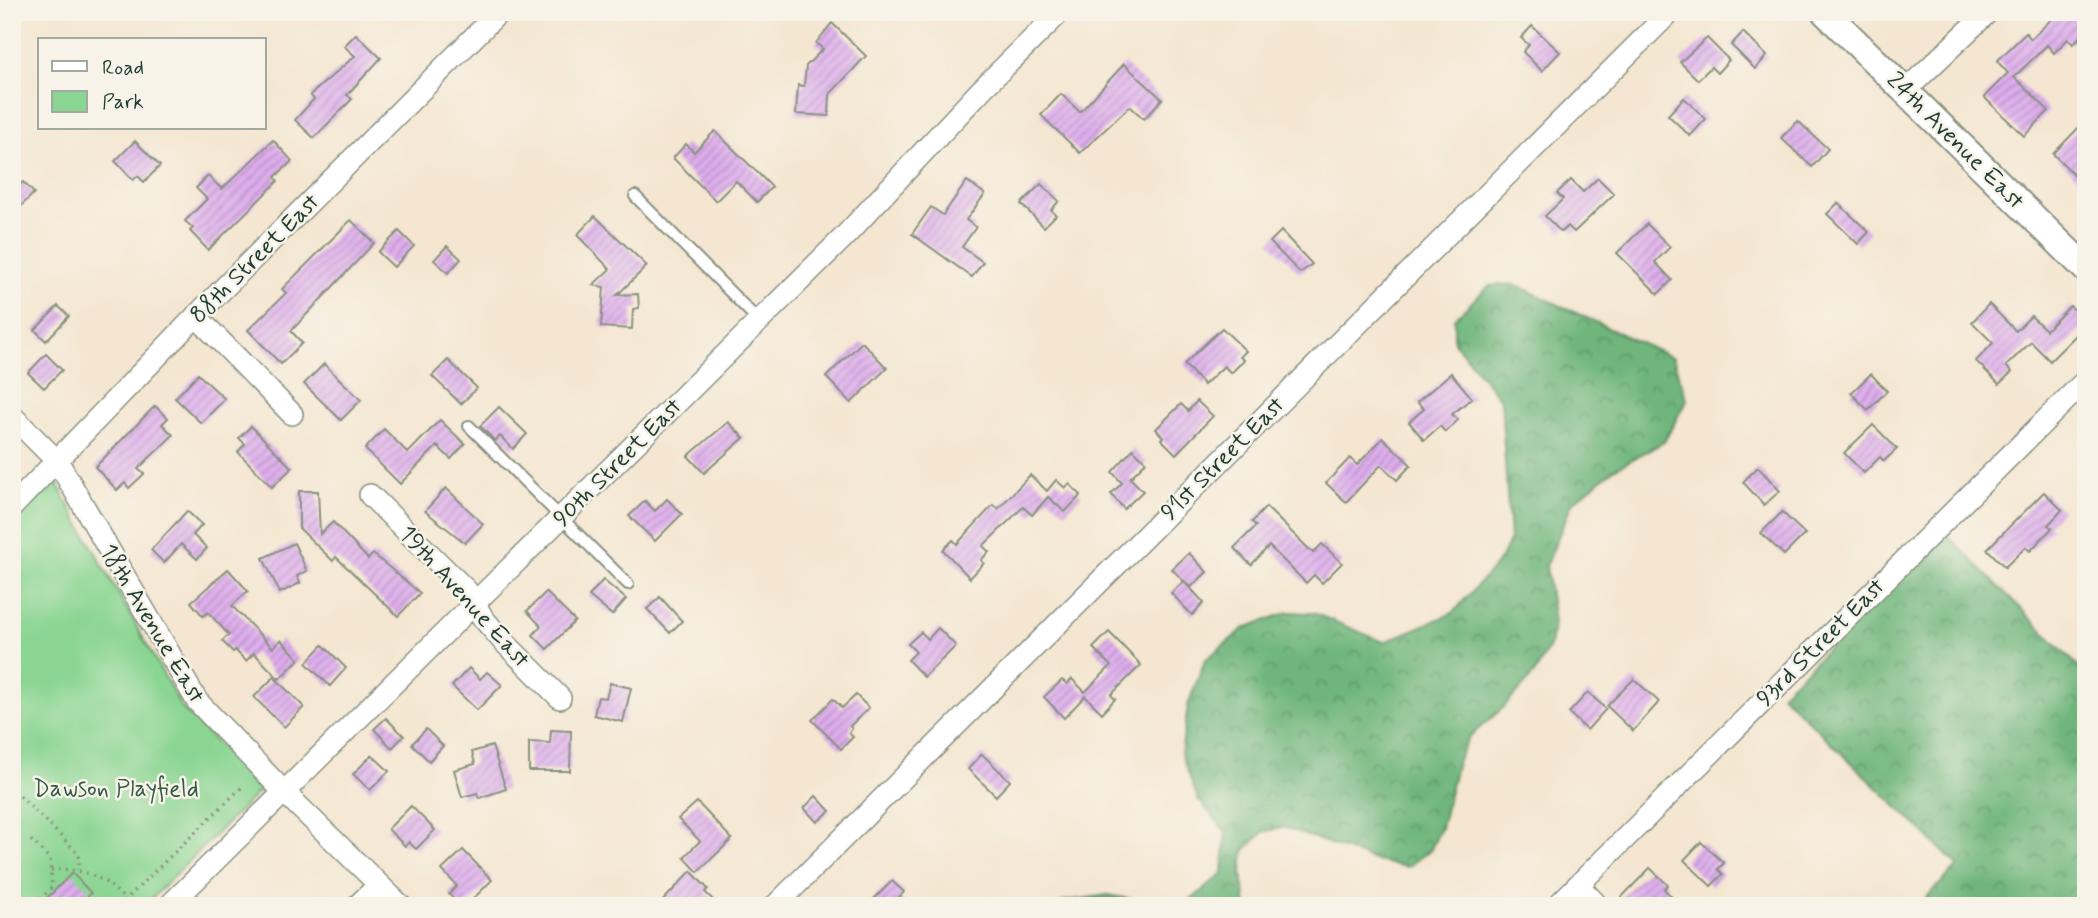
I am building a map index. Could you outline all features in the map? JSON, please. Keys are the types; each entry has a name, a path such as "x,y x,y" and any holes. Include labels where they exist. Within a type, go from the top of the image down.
{"street":[{"name":"88th Street East","path":"12,507 196,316 499,12"},
{"name":"90th Street East","path":"169,906 759,321 1060,12"},
{"name":"91st Street East","path":"775,906 1670,12"},
{"name":"24th Avenue East","path":"1825,12 2086,269"},
{"path":"1906,90 1988,12"},
{"path":"196,316 292,414"},
{"name":"93rd Street East","path":"1557,906 2086,380"},
{"name":"18th Avenue East","path":"12,416 58,462 197,701 283,791 401,906"},
{"name":"19th Avenue East","path":"370,495 467,591 473,604 500,639 560,698"},
{"path":"357,906 379,885"},
{"path":"1578,885 1598,906"}],"lane":[{"path":"635,196 759,321"},
{"path":"469,426 559,519 628,584"}],"path":[{"path":"119,906 243,786"},
{"path":"15,791 76,851 79,859 78,870"},
{"path":"31,840 50,859 52,887 34,906"},
{"path":"51,870 78,870 109,884 125,900"}],"green space":[{"path":"1514,284 1673,358 1687,400 1664,442 1614,469 1572,503 1546,566 1554,623 1550,645 1535,673 1504,707 1469,737 1457,762 1441,828 1431,849 1408,867 1376,861 1284,827 1263,832 1244,851 1242,873 1246,906 1184,906 1223,873 1226,832 1198,799 1181,754 1188,705 1205,660 1245,628 1289,612 1314,613 1384,642 1453,613 1500,560 1510,539 1501,400 1454,342 1454,319 1489,286"},
{"name":"Dawson Playfield","path":"54,478 182,708 262,788 144,906 12,906 12,521"},
{"path":"1946,534 2086,674 2086,906 1918,906 1958,866 1781,694"},
{"path":"1108,895 1169,906 1058,906 1062,902"}],"building":[{"path":"2059,12 2086,12 2086,31 2073,44 2068,39 2054,53 2047,45 2014,77 2049,111 2024,136 1984,97 2008,73 1997,61 2026,33 2031,39"},
{"path":"832,23 866,56 830,94 829,116 796,114 798,85 804,86 806,66 823,49 816,43"},
{"path":"1532,26 1560,52 1542,71 1523,52 1529,45 1521,38"},
{"path":"1743,32 1767,56 1755,69 1731,45"},
{"path":"356,34 381,58 347,95 352,99 314,138 295,120 314,99 310,95 355,56 344,46"},
{"path":"1707,38 1729,60 1717,73 1711,67 1698,80 1680,62"},
{"path":"1124,64 1162,99 1144,119 1130,106 1080,153 1041,115 1061,94 1080,112"},
{"path":"1684,98 1706,119 1690,136 1668,115"},
{"path":"2086,120 2086,186 2053,154"},
{"path":"1798,121 1828,149 1812,167 1781,138"},
{"path":"715,131 772,187 757,202 736,181 716,201 673,158 686,144 694,152"},
{"path":"273,140 292,161 275,177 278,181 208,250 190,231 193,228 185,221 207,199 196,188 208,176 222,189"},
{"path":"135,141 160,166 144,182 138,176 133,180 115,161"},
{"path":"1598,178 1614,194 1574,232 1568,226 1561,232 1545,216 1563,199 1557,193 1571,180 1583,192"},
{"path":"967,181 985,194 966,220 976,227 962,247 983,262 972,277 912,234 931,207 943,215"},
{"path":"23,182 34,193 12,215 12,192"},
{"path":"1041,184 1059,201 1051,210 1056,215 1044,227 1021,204"},
{"path":"1838,203 1869,232 1858,244 1827,214"},
{"path":"595,216 647,266 617,295 638,294 639,308 633,309 632,329 601,327 604,287 593,285 610,269 577,235"},
{"path":"351,220 374,243 291,331 302,343 281,364 248,330 286,293 282,289"},
{"path":"1647,224 1670,247 1655,262 1672,280 1658,294 1617,253"},
{"path":"399,231 414,246 394,267 378,252"},
{"path":"1281,231 1312,264 1300,273 1270,242"},
{"path":"447,246 461,259 448,273 434,260"},
{"path":"1989,304 2016,331 2031,316 2046,330 2070,306 2086,321 2086,325 2050,361 2031,342 2006,366 2012,372 1999,384 1976,361 1993,343 1972,322"},
{"path":"58,306 69,316 46,341 35,330"},
{"path":"1222,328 1246,351 1240,357 1244,360 1231,373 1224,366 1204,385 1184,364"},
{"path":"862,342 887,368 851,403 826,377"},
{"path":"46,354 62,370 44,388 28,373"},
{"path":"448,360 477,388 461,404 432,376"},
{"path":"324,364 361,400 341,420 304,384"},
{"path":"1451,373 1472,398 1452,414 1458,420 1445,432 1440,426 1424,440 1409,422 1424,409 1417,402"},
{"path":"198,374 225,399 201,423 175,398"},
{"path":"1871,374 1887,391 1868,410 1851,393"},
{"path":"1197,401 1213,416 1176,454 1161,439 1163,437 1156,429 1181,404 1188,411"},
{"path":"155,406 168,418 162,424 173,435 138,469 144,474 129,488 125,483 117,490 95,467"},
{"path":"499,407 527,434 513,449 500,436 495,441 480,426"},
{"path":"440,420 465,444 451,459 437,446 400,484 365,449 384,429 408,453"},
{"path":"728,422 744,438 704,473 688,456"},
{"path":"1873,425 1897,449 1884,461 1880,457 1864,473 1844,453"},
{"path":"251,426 292,468 272,487 238,452 245,444 239,438"},
{"path":"1383,438 1411,465 1397,480 1381,465 1346,502 1326,483 1350,458 1357,465"},
{"path":"1133,449 1146,462 1130,478 1143,491 1124,509 1111,494 1122,483 1112,472"},
{"path":"1758,467 1780,491 1764,505 1743,482"},
{"path":"1030,475 1047,491 1056,480 1065,488 1069,484 1081,495 1065,512 1048,497 1032,515 1023,507 983,546 989,552 981,560 984,563 970,578 943,550 953,540 957,544 993,505 998,509"},
{"path":"446,488 483,524 465,543 425,511"},
{"path":"299,491 318,491 320,534 333,522 368,559 373,554 420,593 398,616 336,557 333,561 299,528"},
{"path":"2044,492 2062,510 2048,525 2052,528 2030,551 2026,547 2005,567 1987,549"},
{"path":"667,499 682,514 655,541 629,516 645,501 655,511"},
{"path":"1266,507 1313,553 1322,544 1342,563 1322,583 1314,575 1306,583 1269,546 1251,565 1234,548 1256,526 1252,522"},
{"path":"187,511 202,525 193,535 207,548 197,559 181,544 164,563 151,550"},
{"path":"1782,512 1805,534 1784,555 1761,533"},
{"path":"294,543 307,571 297,576 300,583 280,593 263,558"},
{"path":"1189,553 1207,572 1190,588 1172,569"},
{"path":"228,569 248,591 232,606 273,648 281,640 299,659 279,679 254,653 246,661 235,650 233,652 222,641 229,635 208,612 203,616 191,602"},
{"path":"603,580 626,599 612,615 589,596"},
{"path":"1184,581 1204,603 1192,615 1171,593"},
{"path":"546,592 575,621 547,649 533,635 541,626 527,611"},
{"path":"660,597 682,621 670,633 647,609"},
{"path":"938,628 956,646 924,677 908,660 916,652 908,644 921,632 928,639"},
{"path":"1109,632 1141,665 1111,695 1115,699 1102,713 1085,696 1064,718 1044,697 1062,680 1067,684 1072,679 1085,692 1111,666 1093,648"},
{"path":"323,645 346,668 330,686 306,663"},
{"path":"469,668 480,679 487,672 502,685 477,710 452,686"},
{"path":"274,677 304,707 284,727 254,697"},
{"path":"1634,679 1659,702 1633,731 1607,706"},
{"path":"610,683 631,688 623,722 594,715 598,697 606,698"},
{"path":"1588,692 1606,709 1587,730 1569,713"},
{"path":"856,695 869,708 850,726 852,729 849,733 853,737 841,749 812,720 833,699 842,708"},
{"path":"386,718 404,736 392,748 374,729"},
{"path":"426,729 443,746 429,761 412,744"},
{"path":"551,730 571,731 570,771 529,771 529,742 550,743"},
{"path":"492,746 506,789 479,798 477,793 462,797 454,770 475,764 472,752"},
{"path":"982,754 1010,781 996,796 968,769"},
{"path":"372,755 389,771 370,790 353,774"},
{"path":"816,796 830,811 817,822 804,808"},
{"path":"697,802 732,839 698,872 684,857 700,841 678,819"},
{"path":"411,806 435,830 416,849 409,842 405,846 388,829"},
{"path":"1701,842 1724,863 1718,869 1723,874 1711,886 1684,860"},
{"path":"463,850 492,880 466,906 460,906 449,894 457,886 442,870"},
{"path":"1650,868 1668,885 1664,889 1681,906 1613,906"},
{"path":"691,871 708,889 705,892 719,906 658,906"},
{"path":"72,873 91,893 78,906 39,906"},
{"path":"892,881 904,892 899,897 908,906 867,906"}]}
